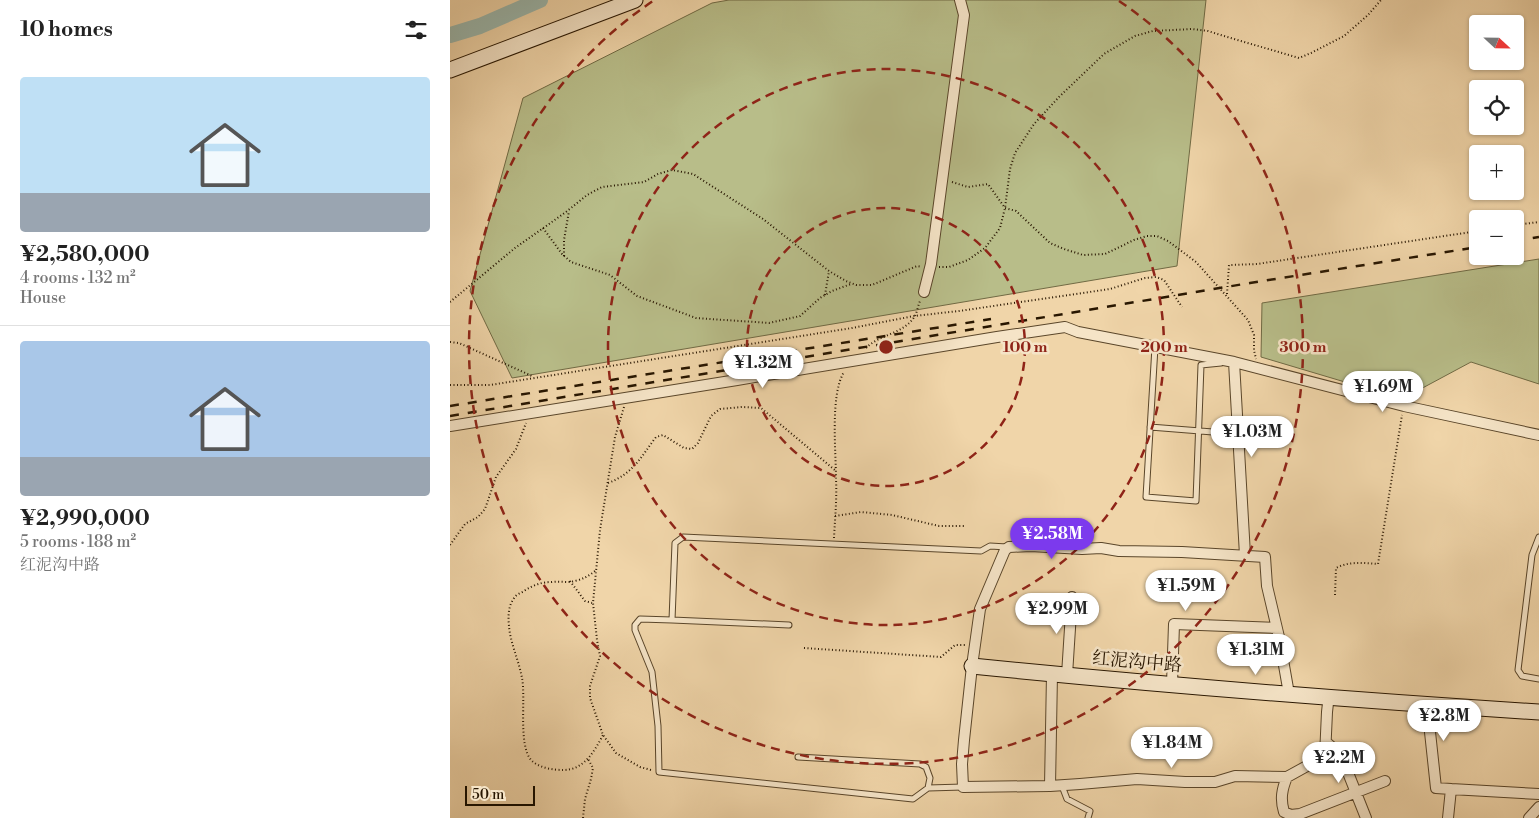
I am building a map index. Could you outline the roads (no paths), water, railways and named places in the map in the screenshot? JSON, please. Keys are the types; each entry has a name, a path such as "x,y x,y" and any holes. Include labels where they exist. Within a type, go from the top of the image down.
{"street":[{"path":"450,70 636,0"},
{"path":"924,292 930,268 964,15 960,0"},
{"path":"450,426 1065,327 1078,332 1234,362 1404,406 1539,435"},
{"path":"1234,362 1245,555"},
{"path":"1289,694 1267,586 1265,557 1119,551 1102,548 1082,550 1031,546 1008,547 980,609 962,764 963,787 1050,786 1137,779 1215,782 1235,776 1287,777 1325,756 1328,703 1334,698"},
{"path":"1067,675 1072,597"},
{"path":"1172,684 1174,624 1276,628"},
{"name":"红泥沟中路","path":"972,666 1334,698 1539,712"},
{"path":"1050,786 1052,674"},
{"path":"1427,704 1436,788 1539,794"},
{"path":"1326,742 1341,755 1366,818"},
{"path":"1287,777 1282,789 1281,803 1284,812 1291,815 1300,814 1385,781"},
{"path":"1448,818 1451,789"},
{"path":"1529,818 1539,807"}],"lane":[{"path":"1155,347 1146,497 1196,501 1201,365 1234,362"},
{"path":"1150,427 1238,434"},
{"path":"672,620 674,543 683,537 981,551 990,546 1008,547"},
{"path":"1539,537 1532,555 1518,670 1522,676 1539,679"},
{"path":"789,625 640,619 635,625 635,630 652,672 658,726 659,772 913,799 928,788 963,787"},
{"path":"798,756 920,764 926,767 930,778 928,788"},
{"path":"1062,785 1067,800 1090,811 1089,816"}],"waterway":[{"path":"450,35 480,26 540,0"}],"railway":[{"path":"1524,240 1539,237"},
{"path":"450,416 1469,248"},
{"path":"450,406 991,319"}]}
